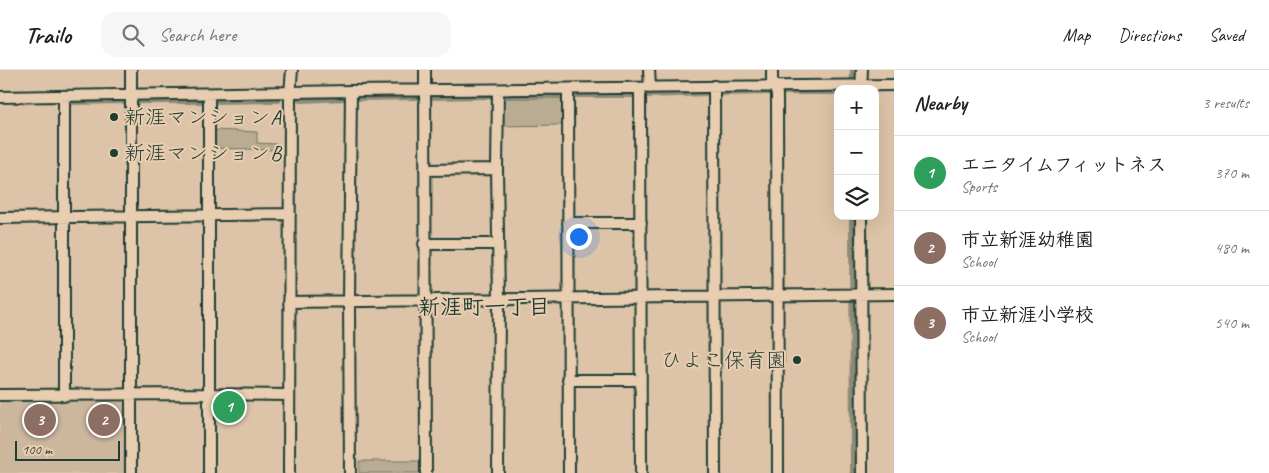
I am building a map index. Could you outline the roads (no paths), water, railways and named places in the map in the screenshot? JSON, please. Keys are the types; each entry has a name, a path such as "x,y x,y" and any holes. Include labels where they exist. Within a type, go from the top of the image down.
{"street":[{"path":"131,70 131,473"},
{"path":"289,473 290,93 292,70"},
{"path":"425,70 424,300 426,473"},
{"path":"641,473 641,223 645,88 649,70"},
{"path":"772,70 777,94 778,473"},
{"path":"857,85 862,70"},
{"path":"879,85 894,85"},
{"path":"714,86 715,473"},
{"path":"0,97 425,90 568,90 714,86 834,86"},
{"path":"498,90 496,169 499,300 498,473"},
{"path":"568,90 569,473"},
{"path":"350,473 351,91"},
{"path":"209,94 209,473"},
{"path":"64,97 64,396"},
{"path":"425,170 496,169"},
{"path":"0,218 290,214"},
{"path":"861,220 856,295 862,473"},
{"path":"568,223 641,223"},
{"path":"424,244 498,244"},
{"path":"289,302 894,294"},
{"path":"568,380 641,380"},
{"path":"0,395 208,394 289,396"}],"waterway":[{"path":"853,85 854,70"},
{"path":"719,92 772,91"},
{"path":"782,91 834,91"},
{"path":"646,94 708,92"},
{"path":"574,94 636,94"},
{"path":"430,96 493,95"},
{"path":"503,95 562,95"},
{"path":"355,97 420,96"},
{"path":"301,99 347,97"},
{"path":"213,100 278,99"},
{"path":"72,101 125,100"},
{"path":"137,100 205,100"},
{"path":"853,220 854,473"}],"place":[{"name":"新涯マンションA","path":"114,117"},
{"name":"新涯マンションB","path":"114,153"},
{"name":"ひよこ保育園","path":"797,360"},
{"name":"エニタイムフィットネス","path":"229,407"},
{"name":"市立新涯小学校","path":"40,420"},
{"name":"市立新涯幼稚園","path":"104,420"}],"district":[{"name":"新涯町一丁目","path":"484,306"}]}
